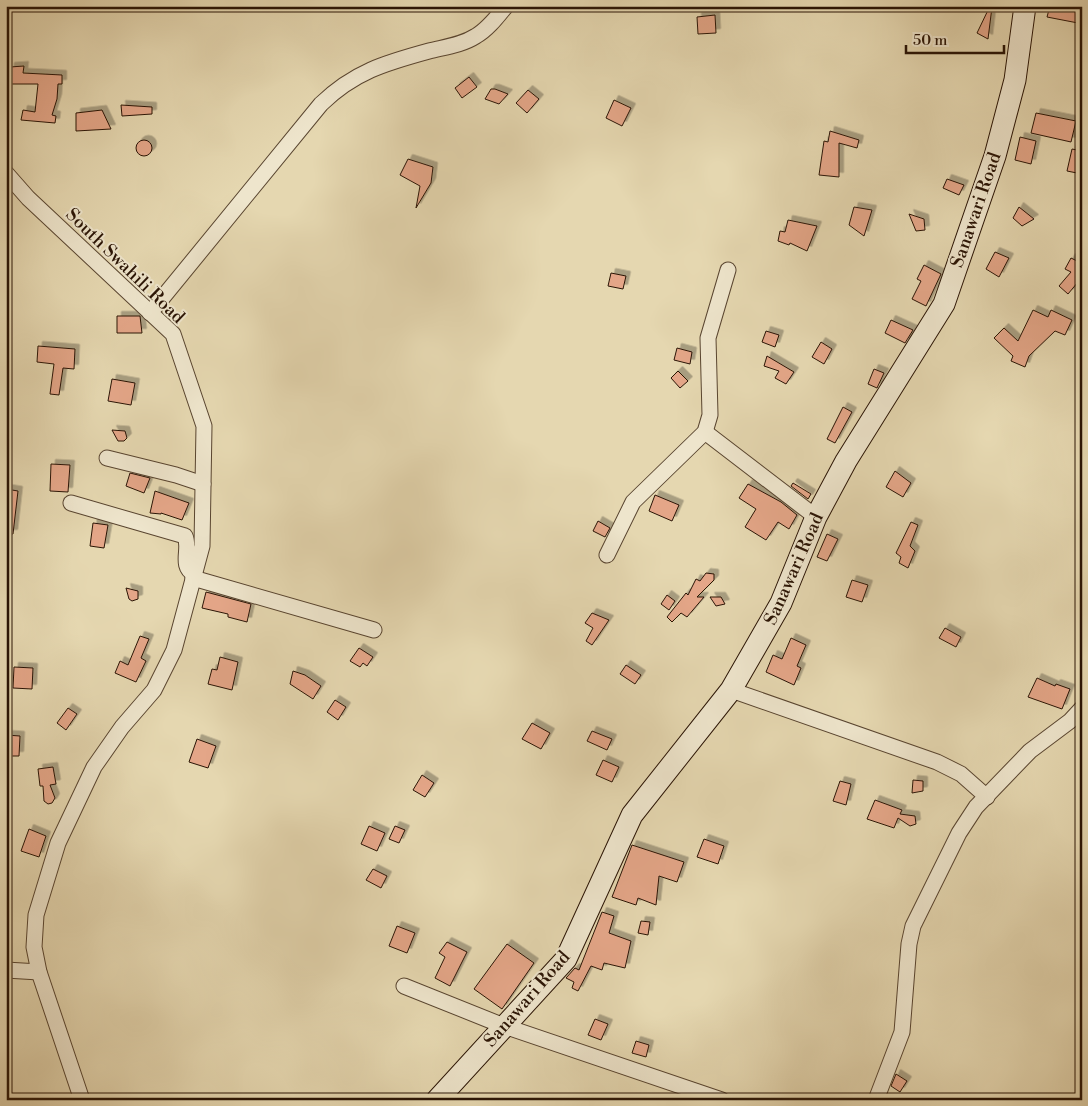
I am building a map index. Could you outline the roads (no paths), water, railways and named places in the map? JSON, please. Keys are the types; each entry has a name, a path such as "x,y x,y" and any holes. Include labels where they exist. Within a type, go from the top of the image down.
{"street":[{"path":"150,313 321,104 333,92 349,80 385,63 471,39 485,29 506,6"},
{"name":"Sanawari Road","path":"437,1100 566,959 632,815 730,690 781,603 816,517 846,462 944,304 998,146 1016,80 1025,6"},
{"name":"South Swahili Road","path":"6,173 28,198 173,334 204,426 202,546 174,650 154,690 122,727 94,767 58,843 36,915 34,947 39,972 82,1100"},
{"path":"607,555 633,502 705,432 710,415 708,338 728,270"},
{"path":"705,432 816,517"},
{"path":"107,458 176,475 203,484"},
{"path":"71,503 185,536 187,540 186,566 193,576 374,630"},
{"path":"730,690 938,762 961,774 986,797"},
{"path":"876,1100 902,1032 909,944 914,926 965,821 1035,746 1070,721 1082,708"},
{"path":"6,970 39,972"},
{"path":"404,986 504,1026 722,1100"}]}
